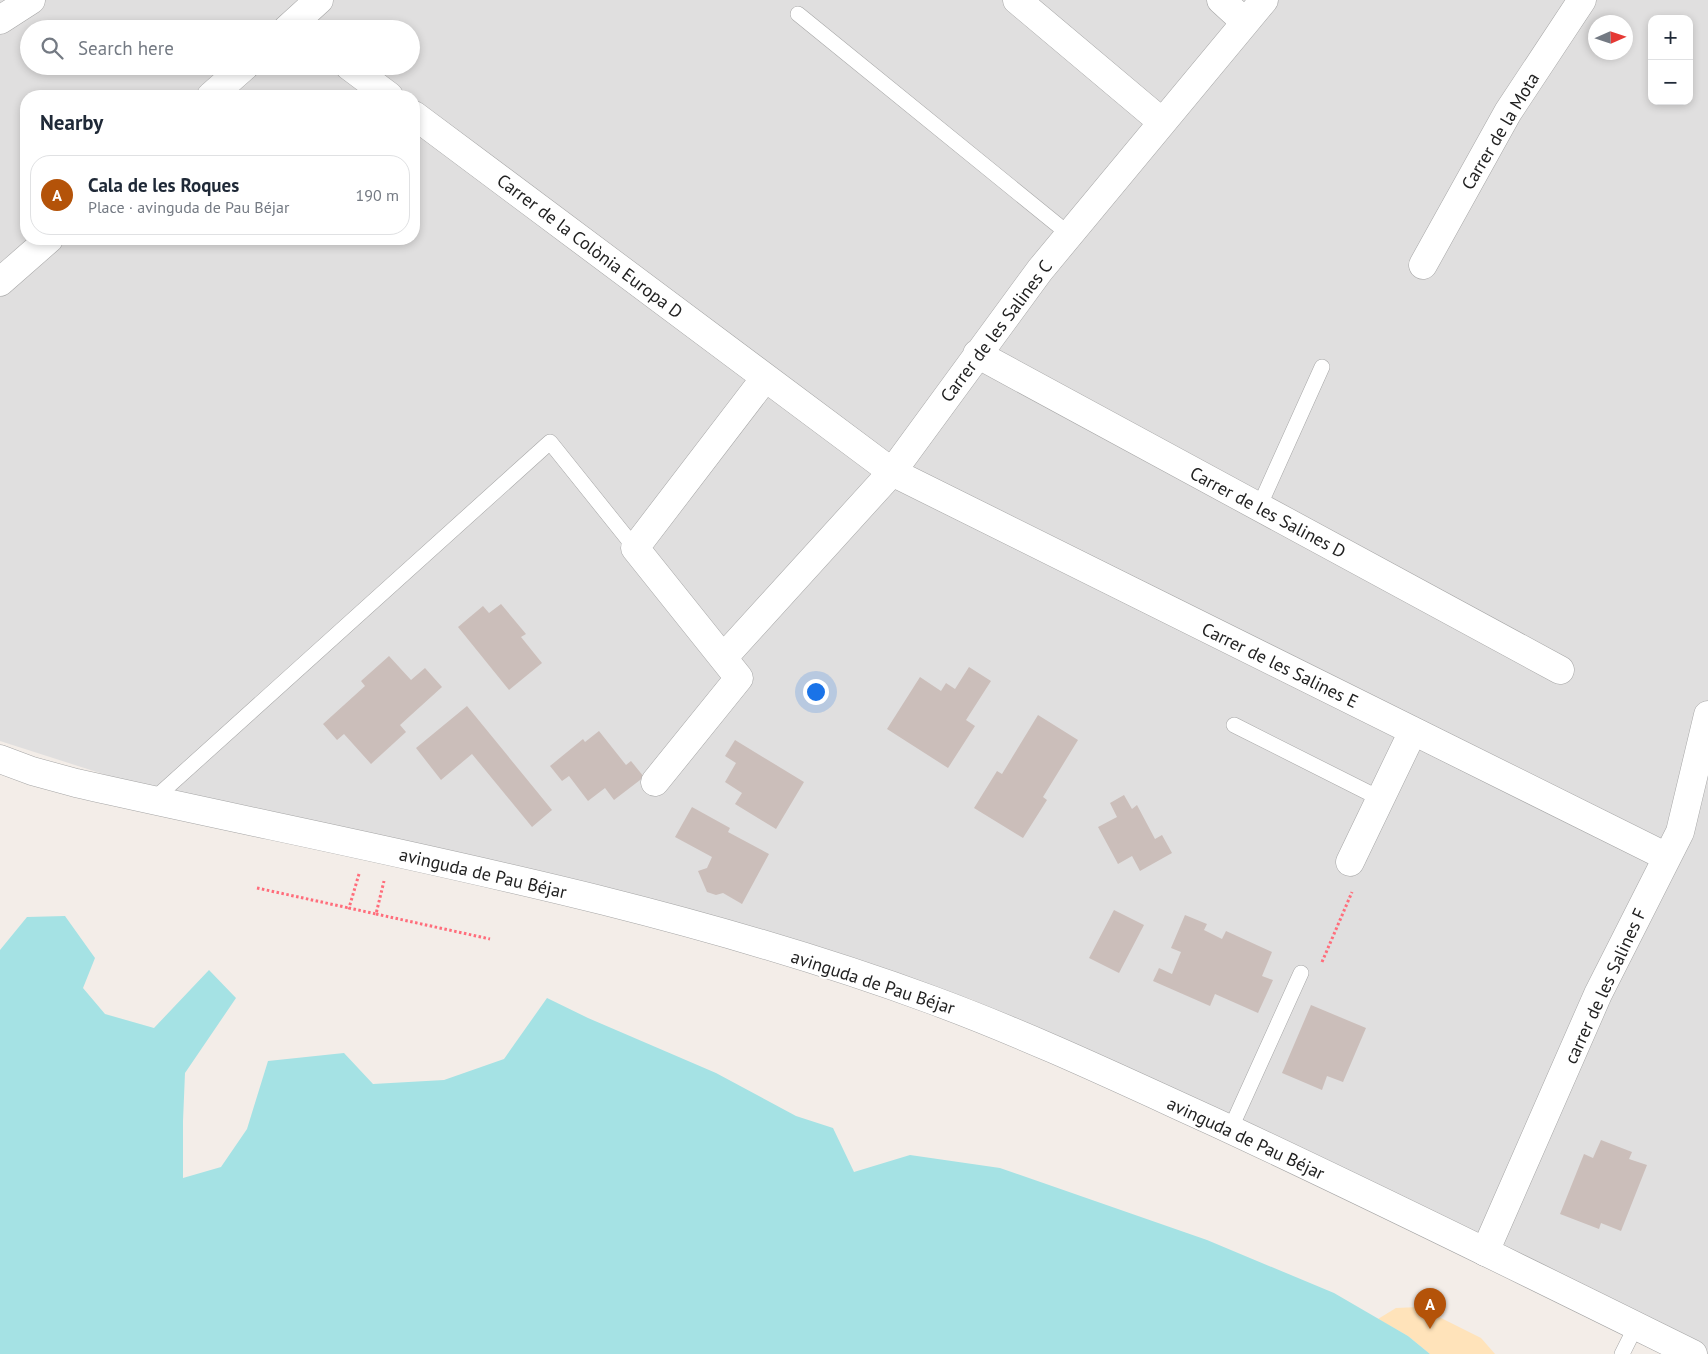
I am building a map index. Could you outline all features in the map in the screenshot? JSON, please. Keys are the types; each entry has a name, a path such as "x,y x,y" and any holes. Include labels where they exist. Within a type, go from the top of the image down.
{"street":[{"path":"0,20 31,0"},
{"path":"300,20 319,0"},
{"path":"1017,0 1162,122"},
{"path":"1221,0 1245,22"},
{"name":"Carrer de les Salines C","path":"723,658 892,472 977,354 1070,235 1264,0"},
{"name":"Carrer de la Mota","path":"1423,265 1508,112 1582,0"},
{"path":"218,90 235,75"},
{"path":"361,75 381,90"},
{"name":"Carrer de la Colònia Europa D","path":"420,119 892,472"},
{"path":"2,276 41,245"},
{"name":"Carrer de les Salines D","path":"977,354 1560,670"},
{"path":"655,782 739,678 635,548 766,378"},
{"name":"Carrer de les Salines E","path":"892,472 1667,857"},
{"name":"carrer de les Salines F","path":"1485,1252 1598,994 1680,832 1708,715"},
{"path":"1350,862 1413,731"},
{"name":"avinguda de Pau Béjar","path":"0,759 32,771 153,800 388,864 539,885 671,919 837,968 930,999 1044,1044 1230,1130 1485,1252 1649,1339 1693,1354"}],"lane":[{"path":"798,14 1070,235"},
{"path":"1259,507 1322,367"},
{"path":"153,800 550,442 635,548"},
{"path":"1234,725 1381,799"},
{"path":"1230,1130 1301,973"},
{"path":"1622,1354 1649,1339"}],"path":[{"path":"1301,973 1315,979 1362,867 1350,862"},
{"path":"349,908 360,871 388,864 376,914"},
{"path":"257,888 490,939"}],"shaded area":[{"path":"0,0 1708,0 1708,1354 1695,1354 1437,1214 971,999 128,782 0,741"}],"sand":[{"path":"1419,1307 1481,1338 1495,1354 1430,1354 1408,1336 1378,1319 1396,1308"}],"water":[{"path":"65,916 95,958 83,988 105,1014 154,1028 209,970 236,998 185,1073 183,1178 221,1167 247,1129 268,1061 344,1053 373,1084 444,1080 504,1059 547,998 588,1018 716,1073 796,1116 833,1128 854,1172 910,1155 1000,1168 1207,1240 1334,1293 1408,1336 1430,1354 0,1354 0,950 27,917"}],"building":[{"path":"501,604 526,634 521,637 542,663 509,690 458,627 483,606 489,613"},
{"path":"389,656 411,680 425,668 442,687 400,725 406,732 371,764 344,734 337,740 323,724 365,686 361,681"},
{"path":"969,667 991,681 966,720 975,726 948,768 887,729 920,677 941,691 946,683 955,689"},
{"path":"467,706 552,810 532,827 472,754 441,780 416,748"},
{"path":"1038,715 1078,740 1043,797 1047,800 1023,838 974,808 997,771 1002,774"},
{"path":"599,731 626,765 631,761 644,777 614,800 605,788 588,801 569,776 562,781 550,766 583,739 585,742"},
{"path":"735,740 804,782 776,829 735,804 742,793 725,782 736,763 725,756"},
{"path":"1124,795 1132,809 1137,805 1155,839 1162,835 1172,853 1140,871 1132,856 1118,864 1098,827 1117,817 1110,803"},
{"path":"692,807 730,828 728,832 769,854 742,904 723,893 716,895 707,892 698,871 707,868 712,857 675,837"},
{"path":"1114,910 1144,925 1119,973 1089,958"},
{"path":"1185,915 1207,924 1204,930 1222,939 1226,931 1272,952 1262,976 1273,980 1258,1013 1215,994 1210,1006 1153,981 1159,968 1172,974 1181,952 1171,948"},
{"path":"1311,1005 1366,1028 1343,1082 1327,1076 1322,1090 1282,1073"},
{"path":"1601,1140 1632,1152 1629,1159 1647,1165 1621,1231 1601,1223 1599,1229 1560,1214 1584,1154 1593,1158"}],"place":[{"name":"Cala de les Roques","path":"1430,1329"}]}
